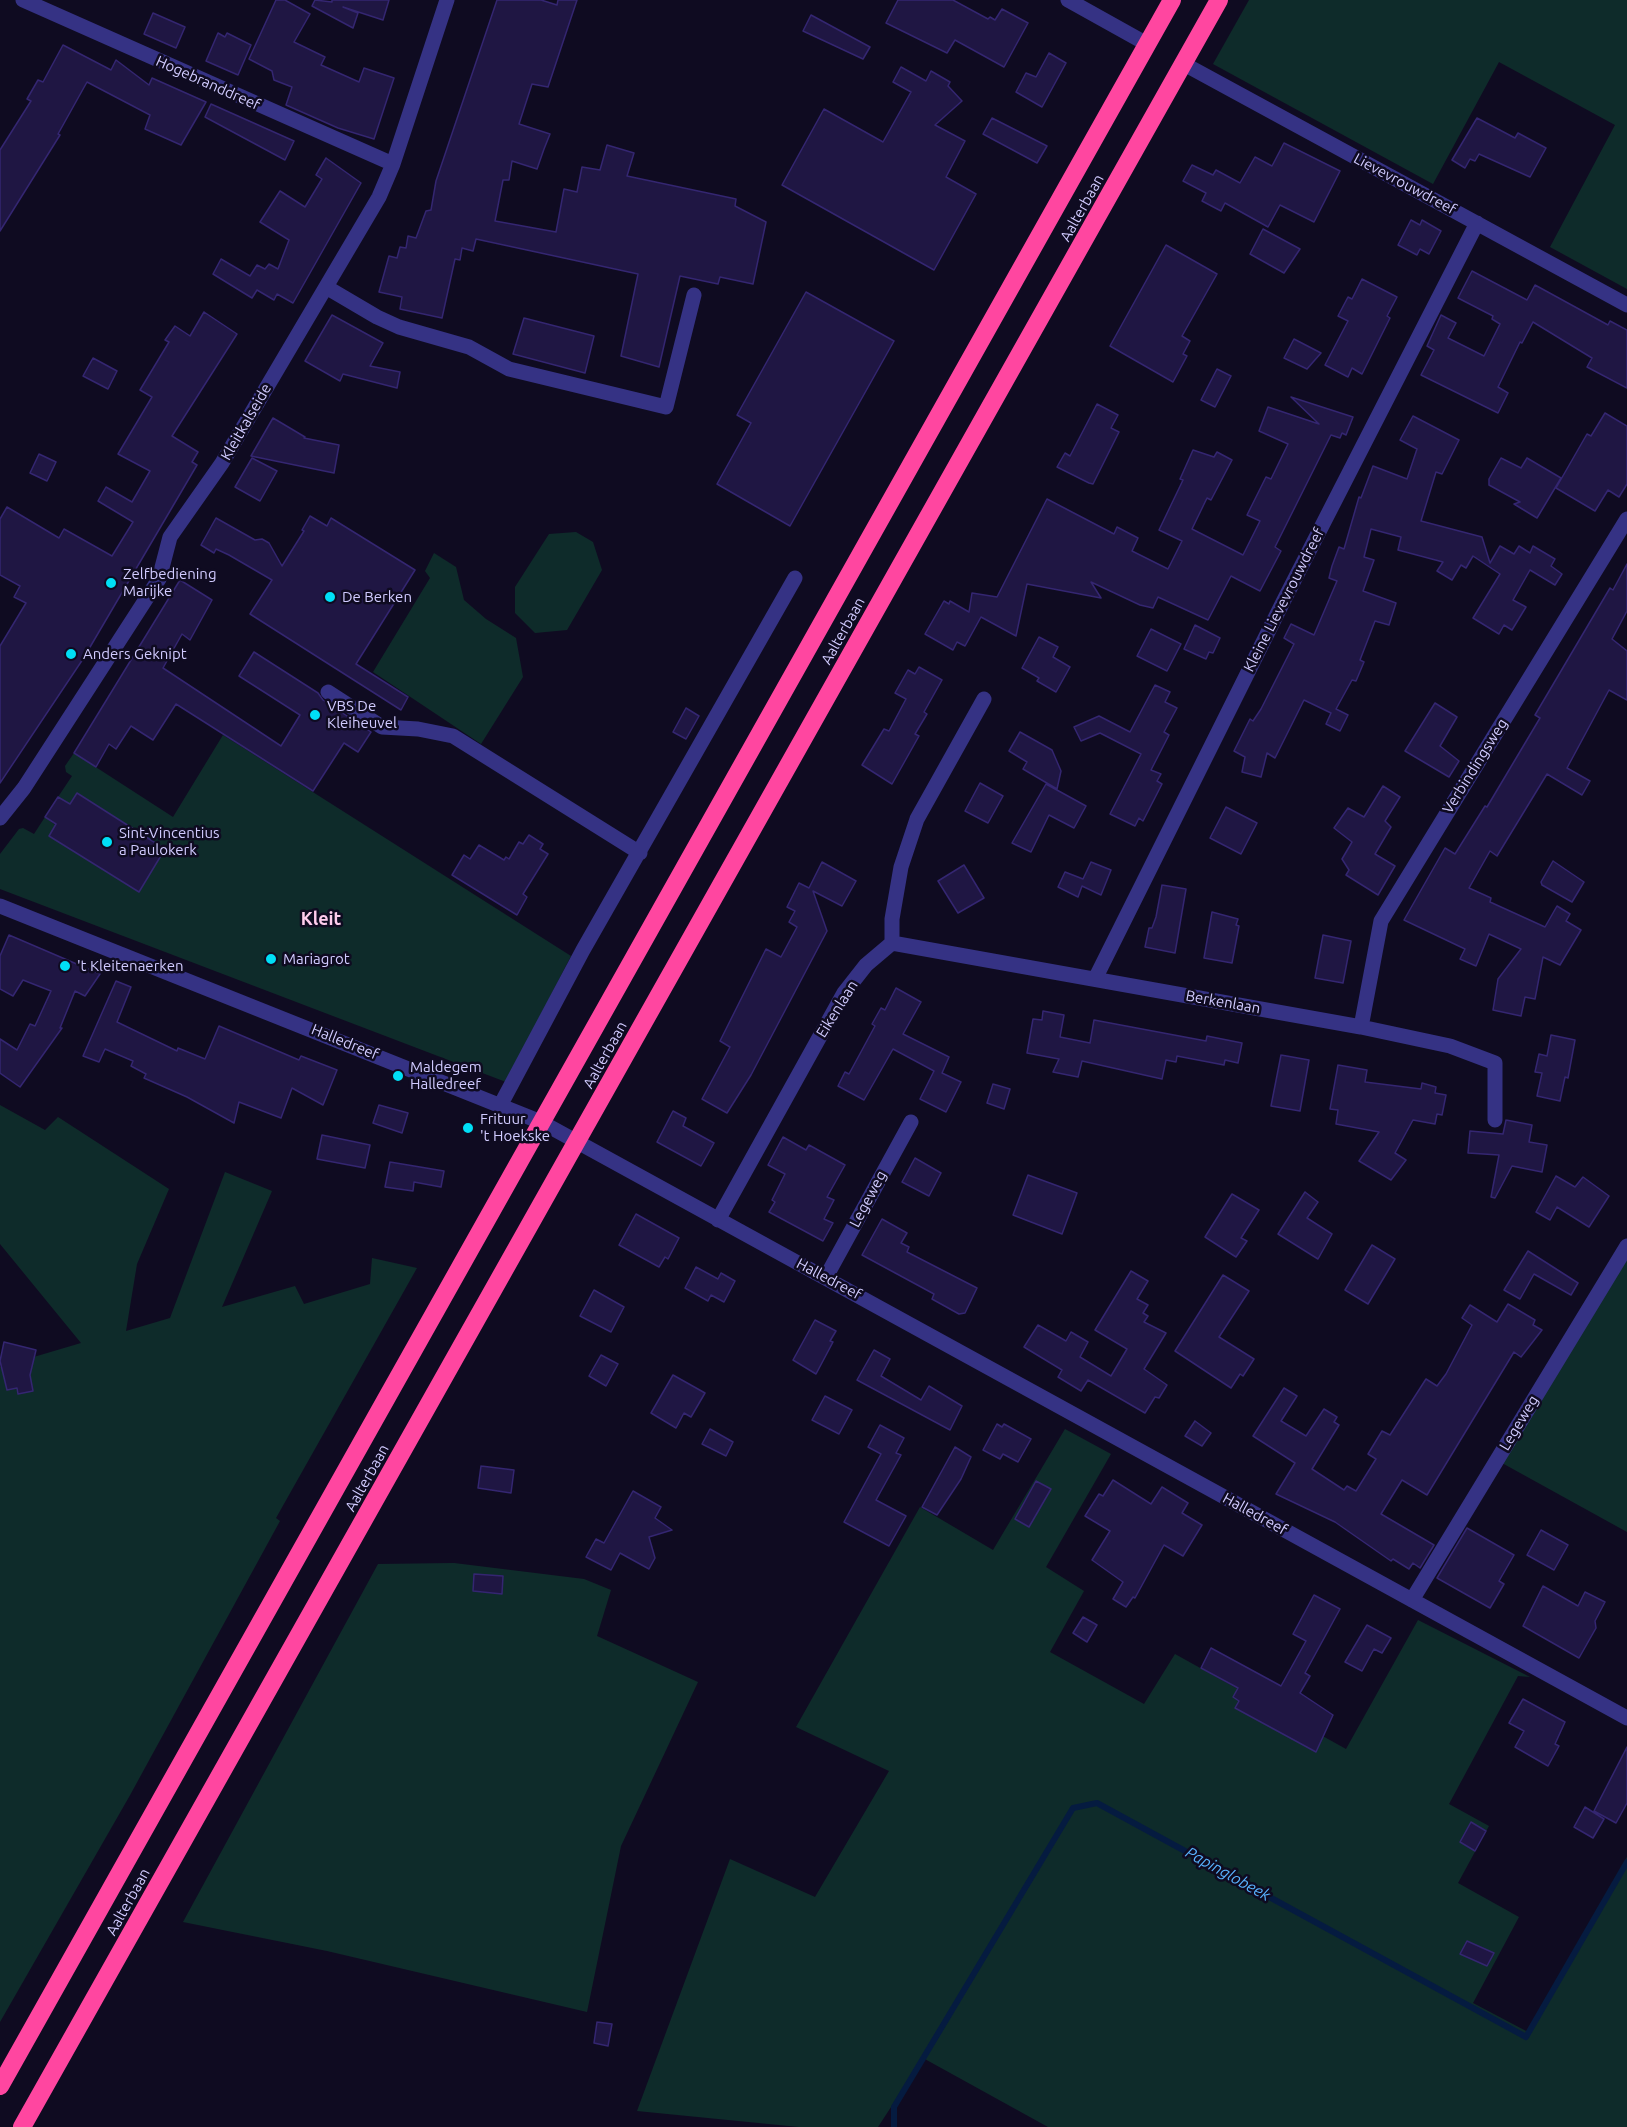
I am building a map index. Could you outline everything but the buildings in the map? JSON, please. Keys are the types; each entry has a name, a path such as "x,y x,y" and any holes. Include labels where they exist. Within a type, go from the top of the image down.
{"highway":[{"name":"Aalterbaan","path":"0,2086 1172,0"},
{"name":"Aalterbaan","path":"22,2127 1220,0"}],"street":[{"name":"Hogebranddreef","path":"23,0 393,164"},
{"name":"Kleitkalseide","path":"0,819 43,760 159,579 170,537 222,463 379,197 393,164 447,0"},
{"path":"1068,0 1147,44"},
{"name":"Lievevrouwdreef","path":"1184,64 1627,305"},
{"name":"Kleine Lievevrouwdreef","path":"1095,980 1284,600 1477,223"},
{"path":"326,287 376,317 399,327 469,347 509,369 666,407 694,295"},
{"name":"Verbindingsweg","path":"1361,1028 1381,921 1627,519"},
{"path":"501,1104 583,950 640,854 795,578"},
{"path":"328,692 382,727 418,729 453,735 640,854"},
{"path":"892,943 892,919 901,867 917,819 984,699"},
{"name":"Halledreef","path":"0,906 501,1104 541,1122 1627,1718"},
{"name":"Berkenlaan","path":"892,943 1450,1046 1495,1063 1495,1120"},
{"name":"Eikenlaan","path":"718,1220 844,993 866,965 892,943"},
{"name":"Legeweg","path":"826,1278 910,1122"},
{"name":"Legeweg","path":"1412,1600 1627,1246"}],"green space":[{"path":"1249,0 1627,0 1627,289 1550,247 1615,125 1499,62 1433,184 1213,64"},
{"path":"576,532 593,542 602,570 567,630 535,633 515,613 515,587 549,534"},
{"path":"434,553 456,567 464,600 486,619 516,638 523,677 481,744 373,672 430,578 425,571"},
{"path":"223,735 571,956 506,1082 0,889 0,854 19,829 23,828 34,834 45,817 139,891 165,849 77,793 70,804 58,797 72,776 66,772 65,766 74,753 173,817"},
{"path":"0,1105 45,1130 58,1117 169,1189 137,1264 126,1331 170,1318 225,1172 272,1191 222,1307 295,1286 304,1304 370,1284 372,1258 417,1268 276,1518 280,1521 129,1797 0,2022 0,1367 81,1343 0,1244"},
{"path":"1627,1259 1627,1532 1502,1463"},
{"path":"1065,1429 1111,1454 1046,1567 1084,1591 1050,1652 1144,1704 1175,1654 1346,1749 1418,1620 1530,1677 1518,1676 1449,1804 1489,1826 1458,1883 1519,1917 1473,2003 1528,2032 1627,1857 1627,2127 1048,2127 923,2058 878,2127 799,2127 637,2111 730,1859 815,1897 889,1771 796,1727 920,1507 993,1550"},
{"path":"454,1563 584,1579 611,1590 597,1636 698,1682 621,1846 587,2012 327,1951 183,1922 378,1564"}],"waterway":[{"name":"Papinglobeek","path":"894,2127 894,2107 1073,1808 1097,1803 1526,2037 1627,1862"}],"place":[{"name":"Zelfbediening Marijke","path":"111,583"},
{"name":"De Berken","path":"330,597"},
{"name":"Anders Geknipt","path":"71,654"},
{"name":"VBS De Kleiheuvel","path":"315,715"},
{"name":"Sint-Vincentius a Paulokerk","path":"107,842"},
{"name":"Mariagrot","path":"271,959"},
{"name":"'t Kleitenaerken","path":"65,966"},
{"name":"Maldegem Halledreef","path":"398,1076"},
{"name":"Frituur 't Hoekske","path":"468,1128"}],"district":[{"name":"Kleit","path":"321,919"}]}
